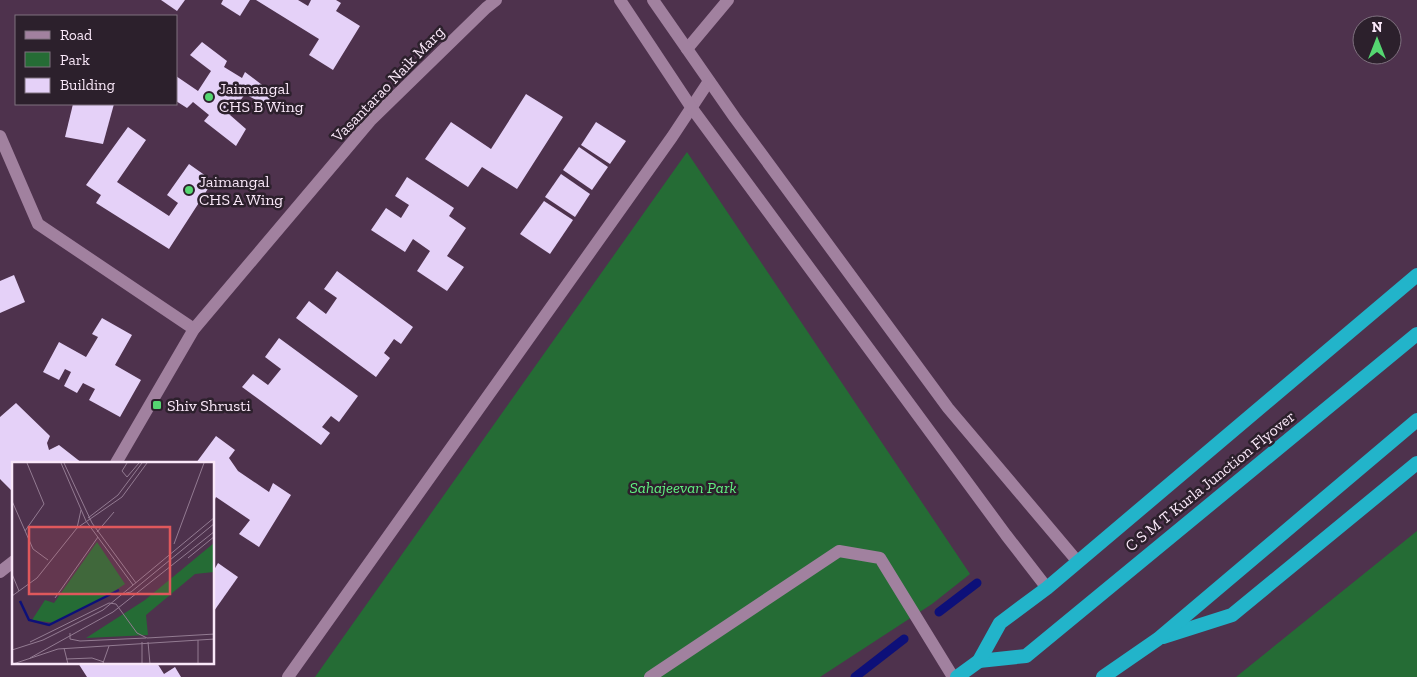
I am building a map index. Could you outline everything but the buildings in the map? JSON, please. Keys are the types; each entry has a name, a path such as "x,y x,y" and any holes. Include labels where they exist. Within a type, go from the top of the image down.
{"highway":[{"path":"957,677 979,661 1000,624 1047,588 1417,275"},
{"name":"C S M T Kurla Junction Flyover","path":"979,661 1026,656 1417,334"},
{"path":"1104,677 1158,639 1417,420"},
{"path":"1158,639 1232,615 1417,463"}],"street":[{"path":"620,0 691,107 1047,588"},
{"path":"653,0 661,6 687,49 740,126 948,408 1078,562"},
{"path":"687,49 728,0"},
{"name":"Vasantarao Naik Marg","path":"117,462 194,329 370,121 490,3"},
{"path":"288,677 710,81"},
{"path":"0,136 38,224 194,329"},
{"path":"650,677 839,551 880,558 953,677"},
{"path":"0,572 12,563"}],"green space":[{"name":"Sahajeevan Park","path":"687,152 970,574 932,604 820,677 315,677"},
{"path":"1417,531 1417,677 1236,677"}],"waterway":[{"path":"939,612 977,583"},
{"path":"855,677 904,639"}],"place":[{"name":"Jaimangal CHS B Wing","path":"209,97"},
{"name":"Jaimangal CHS A Wing","path":"189,190"},
{"name":"Shiv Shrusti","path":"157,405"}]}
